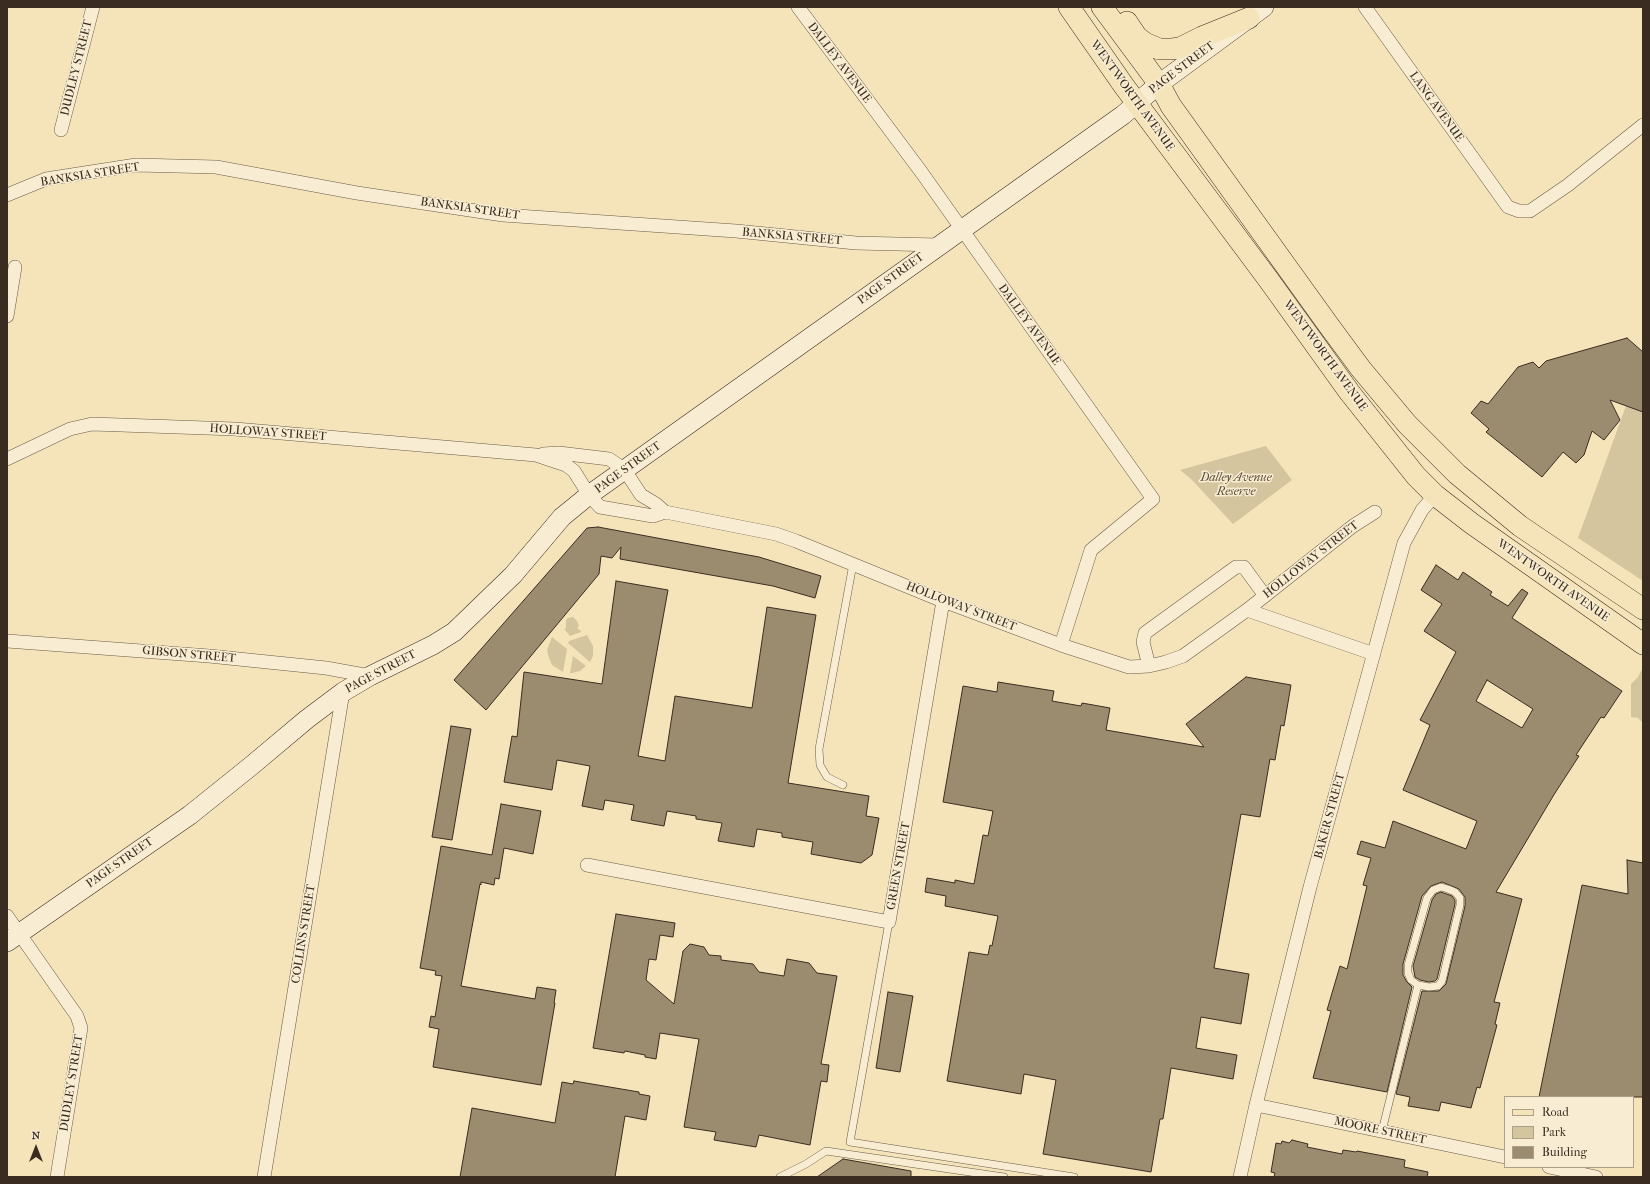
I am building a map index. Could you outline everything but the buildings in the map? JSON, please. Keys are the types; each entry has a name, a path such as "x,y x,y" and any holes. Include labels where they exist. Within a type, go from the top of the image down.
{"main road":[{"name":"WENTWORTH AVENUE","path":"1069,7 1350,393 1416,476 1435,495 1471,523 1643,644"},
{"name":"WENTWORTH AVENUE","path":"1102,7 1158,84 1171,106 1248,214 1362,369 1407,424 1457,474 1520,526 1643,608"},
{"path":"1116,7 1137,37 1153,47 1164,49 1180,48 1256,12"},
{"name":"PAGE STREET","path":"13,938 190,815 307,719 343,692 370,676 433,645 454,632 512,575 562,517 589,495 733,394 938,245 1138,103 1158,84 1256,12"},
{"name":"BAKER STREET","path":"1435,495 1457,474"}],"street":[{"name":"DUDLEY STREET","path":"61,130 93,7"},
{"name":"DALLEY AVENUE","path":"798,7 922,173 961,230 1153,498 1091,550 1061,645"},
{"name":"LANG AVENUE","path":"1365,7 1508,207 1519,211 1530,211 1568,185 1643,125"},
{"name":"BANKSIA STREET","path":"7,195 46,179 136,165 216,167 358,193 503,215 736,232 856,243 938,245"},
{"path":"7,316 15,267"},
{"name":"HOLLOWAY STREET","path":"7,459 70,429 92,424 234,429 536,456 566,465 574,471 589,495 600,507 610,510 653,516 665,512 776,534 854,564 943,601 1061,645 1130,666 1149,666 1183,656 1247,610 1353,526 1376,512"},
{"name":"HOLLOWAY STREET","path":"536,456 559,453 609,459 624,469 641,495 656,504 665,512"},
{"name":"BAKER STREET","path":"1240,1177 1256,1105 1310,887 1404,543 1422,510 1435,495"},
{"path":"1149,666 1143,642 1145,633 1236,566 1244,568 1264,596"},
{"name":"GREEN STREET","path":"587,865 889,922 943,601"},
{"name":"HOLLOWAY STREET","path":"1247,610 1374,654"},
{"name":"GIBSON STREET","path":"7,641 210,656 326,668 370,676"},
{"name":"COLLINS STREET","path":"264,1177 343,692"},
{"name":"DUDLEY STREET","path":"7,916 13,938 78,1016 81,1028 57,1177"},
{"name":"MOORE STREET","path":"1256,1105 1504,1158"},
{"path":"1554,1168 1596,1177"}],"lane":[{"path":"843,786 827,777 820,765 819,749 854,564"},
{"path":"1441,887 1455,892 1460,898 1460,905 1442,981 1438,986 1429,987 1418,985 1411,980 1408,973 1408,965 1427,898 1433,890 1441,887"},
{"path":"889,922 850,1142 1074,1177"},
{"path":"1382,1131 1418,985"},
{"path":"780,1177 806,1164 826,1151 1004,1177"}],"green space":[{"path":"1643,359 1643,581 1578,538"},
{"name":"Dalley Avenue Reserve","path":"1266,446 1292,480 1233,524 1192,480 1180,470"},
{"path":"573,617 579,626 577,628 581,632 570,636 564,629 566,628 566,620"},
{"path":"587,635 593,646 593,656 590,662 568,643 569,641"},
{"path":"552,637 567,649 563,672 552,665 549,658 547,650"},
{"path":"573,656 586,666 580,671 570,673"},
{"path":"1643,667 1643,723 1638,718 1631,717 1631,684 1638,677"}]}
